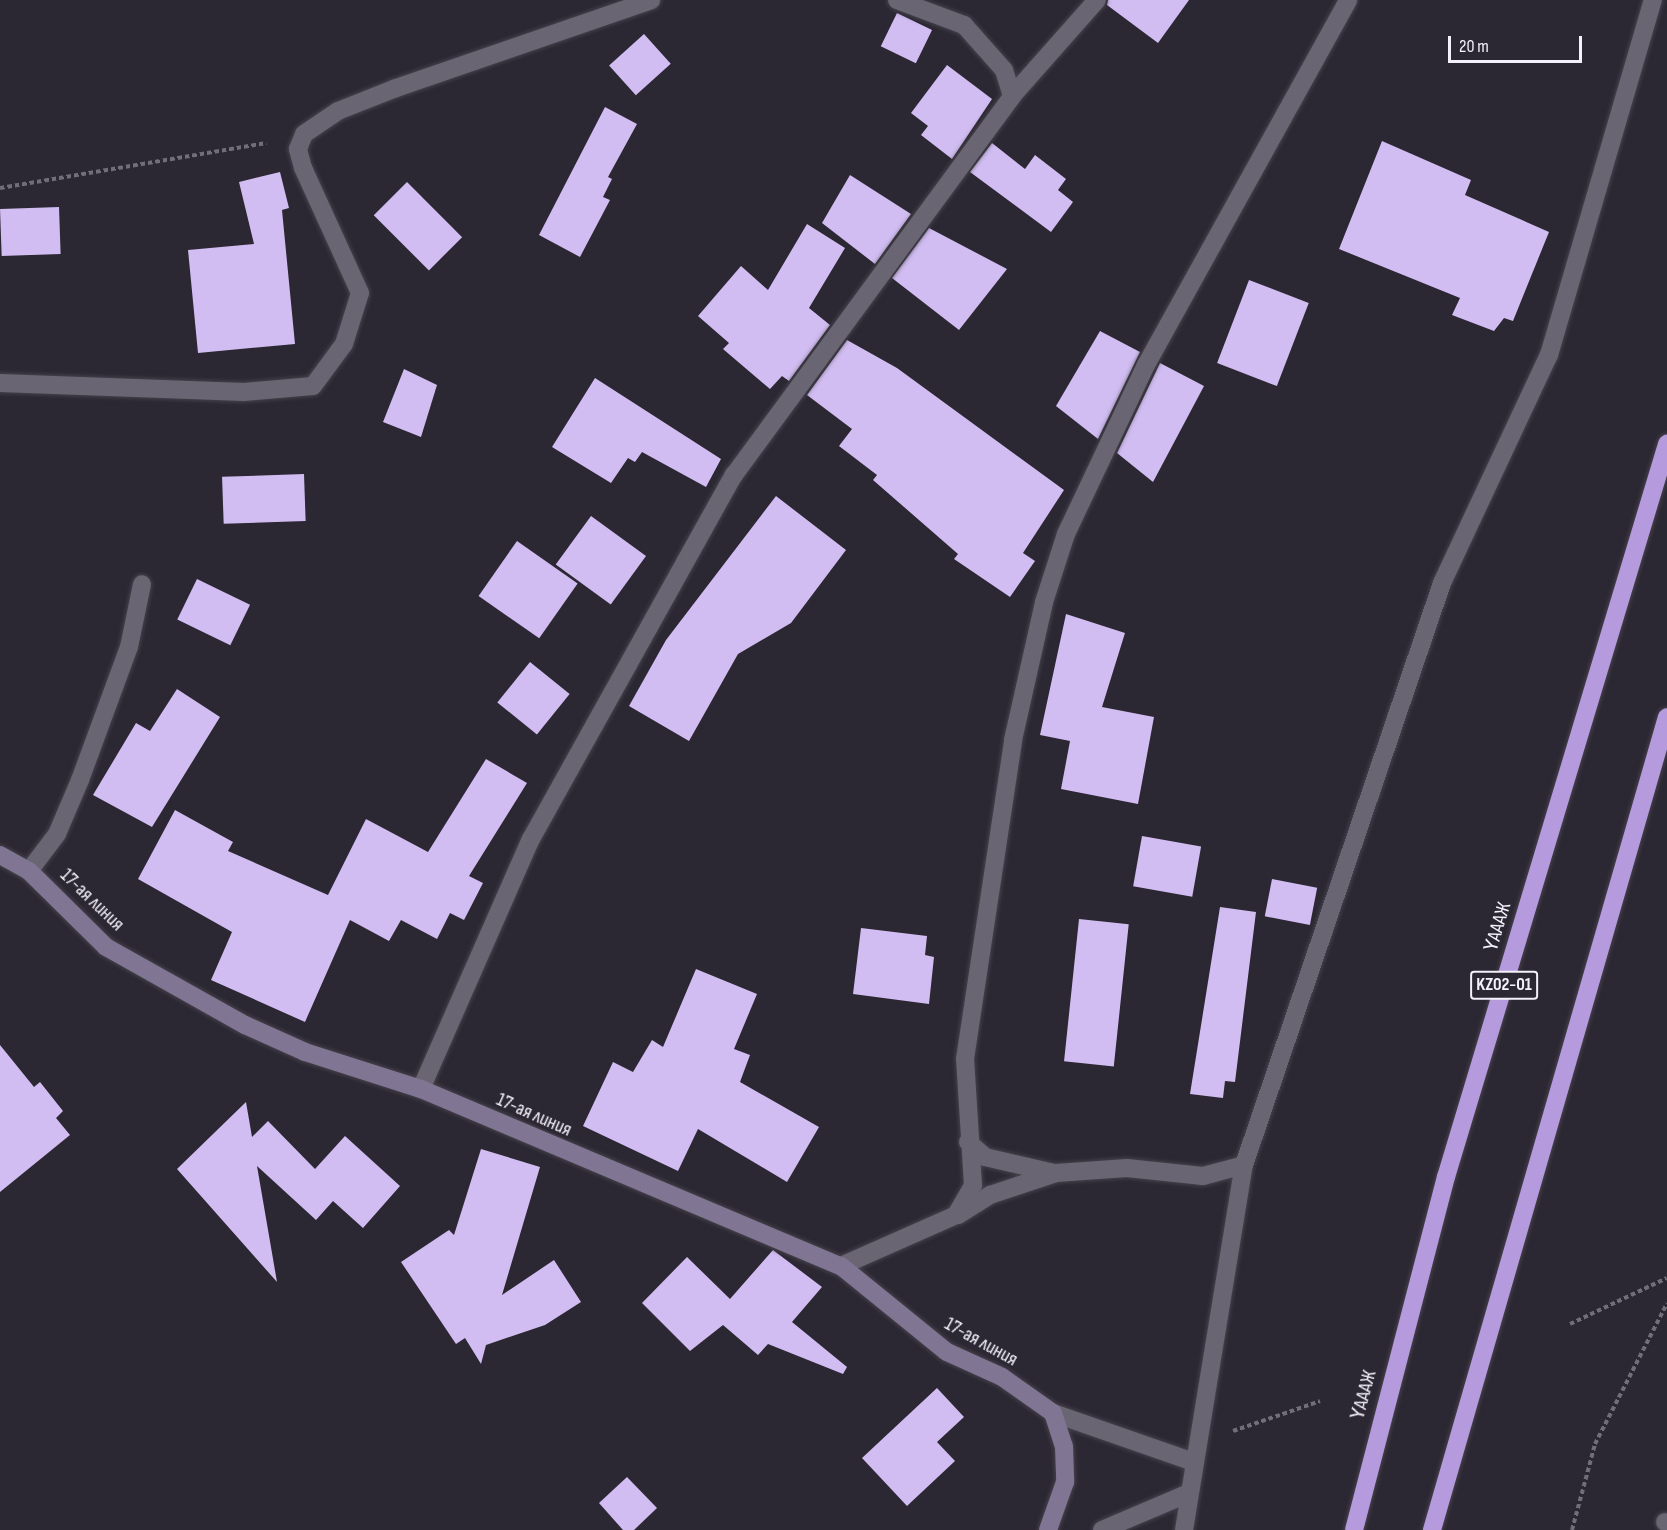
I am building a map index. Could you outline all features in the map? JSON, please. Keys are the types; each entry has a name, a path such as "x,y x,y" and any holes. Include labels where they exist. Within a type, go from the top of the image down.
{"highway":[{"name":"ҮАААЖ","path":"1354,1530 1446,1177 1667,444"},
{"path":"1432,1530 1667,717"}],"street":[{"path":"0,383 244,392 312,386 344,344 360,293 303,168 298,149 304,134 338,111 396,88 651,0"},
{"path":"897,0 964,25 1004,70 1012,96"},
{"path":"421,1089 531,839 734,475 1012,96 1097,0"},
{"path":"956,1215 973,1185 968,1142 965,1059 1002,807 1044,602 1066,534 1146,365 1348,0"},
{"path":"1184,1530 1244,1165 1442,583 1549,355 1653,0"},
{"path":"29,871 57,834 80,780 129,647 142,584"},
{"name":"17-ая линия","path":"0,855 29,871 106,947 187,994 304,1052 421,1089 841,1266 947,1352 1002,1377 1053,1413"},
{"path":"968,1142 985,1157 1056,1173"},
{"path":"841,1266 956,1215 990,1196 1056,1173 1127,1168 1203,1176 1244,1165"},
{"path":"1053,1413 1194,1462"},
{"path":"1048,1530 1065,1482 1064,1446 1053,1413"},
{"path":"1102,1530 1190,1493"}],"path":[{"path":"0,188 304,134"},
{"path":"1570,1324 1667,1278"},
{"path":"1572,1530 1595,1444 1667,1303"},
{"path":"1197,1443 1320,1401"}],"building":[{"path":"1108,0 1189,0 1158,43 1107,5"},
{"path":"897,13 932,30 916,63 881,46"},
{"path":"644,34 671,64 636,95 609,65"},
{"path":"947,65 992,99 952,159 921,135 928,126 911,113"},
{"path":"605,107 637,124 608,177 612,179 603,197 610,200 580,257 539,235"},
{"path":"1382,141 1471,180 1465,195 1549,232 1513,321 1504,318 1494,331 1452,315 1460,298 1339,249"},
{"path":"992,143 1025,169 1035,155 1066,179 1058,190 1073,202 1051,232 970,172"},
{"path":"280,172 289,208 282,210 295,344 198,353 188,250 254,244 239,182"},
{"path":"850,175 911,214 875,264 822,223"},
{"path":"407,182 462,237 429,270 374,215"},
{"path":"59,207 61,254 2,256 0,209"},
{"path":"807,224 845,248 809,308 830,325 789,381 782,376 770,389 723,349 729,343 698,316 741,266 768,290"},
{"path":"929,228 1007,269 959,330 892,278"},
{"path":"1249,280 1309,303 1277,386 1217,363"},
{"path":"1100,331 1140,352 1098,439 1056,406"},
{"path":"847,340 897,368 1064,490 1023,553 1035,561 1010,597 954,559 958,554 873,480 877,475 839,446 852,429 807,395"},
{"path":"1160,363 1204,386 1153,482 1117,453"},
{"path":"404,369 437,385 421,437 383,422"},
{"path":"595,378 721,459 706,487 642,452 635,462 628,458 611,483 552,447"},
{"path":"304,474 306,521 224,524 222,477"},
{"path":"776,496 846,550 791,623 738,654 689,741 629,706 666,640"},
{"path":"591,516 646,556 611,605 556,565"},
{"path":"517,541 578,583 539,638 479,596"},
{"path":"197,579 250,605 230,645 177,619"},
{"path":"1066,614 1125,633 1102,707 1154,717 1138,804 1061,789 1070,741 1040,735"},
{"path":"530,662 570,694 537,735 497,702"},
{"path":"177,689 220,717 152,827 93,795 136,723 150,731"},
{"path":"486,759 527,783 469,876 483,883 464,920 450,913 437,939 401,920 389,941 350,920 305,1022 211,980 232,932 138,879 175,810 233,842 228,851 328,895 366,819 428,852"},
{"path":"1142,836 1201,846 1192,897 1133,886"},
{"path":"1272,879 1317,888 1310,925 1265,916"},
{"path":"1220,907 1256,912 1235,1082 1225,1081 1223,1098 1190,1094"},
{"path":"1079,919 1129,924 1114,1066 1064,1061"},
{"path":"861,928 927,936 925,955 934,957 929,1004 853,994"},
{"path":"696,969 757,994 734,1049 750,1055 740,1082 819,1127 787,1182 698,1129 678,1171 583,1126 613,1062 633,1072 652,1040 663,1047"},
{"path":"0,1045 34,1087 40,1082 63,1111 56,1118 70,1135 0,1192"},
{"path":"246,1102 252,1137 268,1121 315,1169 345,1136 400,1186 363,1228 333,1201 316,1220 257,1166 277,1282 177,1169"},
{"path":"481,1149 540,1167 502,1295 554,1260 581,1302 545,1325 486,1345 481,1364 465,1338 456,1344 401,1262 449,1230 454,1235"},
{"path":"773,1250 822,1287 792,1322 847,1367 843,1374 768,1344 758,1355 723,1325 690,1351 642,1303 687,1257 730,1299"},
{"path":"937,1388 964,1417 937,1442 955,1461 907,1506 862,1458"},
{"path":"627,1477 657,1508 634,1530 623,1530 599,1503"}]}
